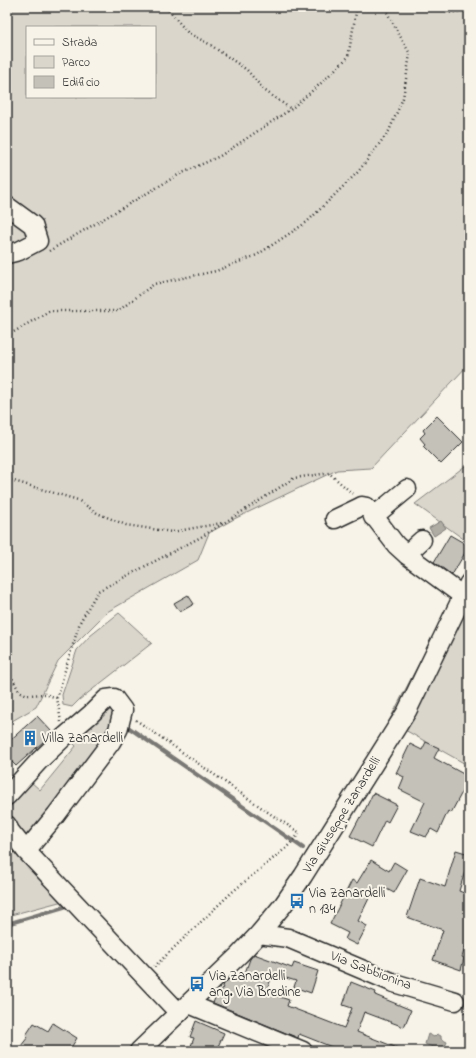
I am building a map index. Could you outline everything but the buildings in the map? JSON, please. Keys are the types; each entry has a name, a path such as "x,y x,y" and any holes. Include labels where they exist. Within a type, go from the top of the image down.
{"street":[{"path":"7,206 33,225 38,241 18,251 7,254"},
{"path":"370,512 407,489"},
{"path":"335,519 362,506 370,512 407,555 466,589"},
{"path":"407,555 422,540"},
{"name":"Via Giuseppe Zanardelli","path":"139,1051 184,1009 221,967 259,934 275,916 303,876 407,711 466,589"},
{"path":"7,796 39,761 63,738 106,699 114,698 123,710 118,730 111,742 56,815 26,851"},
{"path":"7,825 26,851 144,977 184,1009 303,1051"},
{"path":"275,916 288,938"},
{"name":"Via Sabbionina","path":"259,934 288,938 394,983 455,1001"}],"path":[{"path":"166,7 188,33 208,44 247,70 264,90 291,109"},
{"path":"48,252 178,175 220,156 291,109 348,57 357,7"},
{"path":"7,336 49,311 118,311 154,284 223,269 257,255 307,222 358,172 389,131 403,98 410,54 384,7"},
{"path":"440,7 447,13 462,11 463,7"},
{"path":"63,738 57,698 80,622 98,591 201,537 294,478 329,473 370,512"},
{"path":"7,479 78,500 97,513 126,525 172,532 224,523"},
{"path":"7,668 19,691 27,695 45,694 57,698"},
{"path":"123,710 300,833 291,843 231,892 144,977"}],"green space":[{"path":"7,7 469,7 469,364 371,468 337,470 234,519 209,533 198,560 107,612 58,661 36,707 7,724"},
{"path":"469,463 469,543 415,504"},
{"path":"469,567 469,766 389,721"},
{"path":"119,613 152,643 72,707 63,705 62,695 77,650 90,636"},
{"path":"117,707 116,719 86,769 25,839 9,823 9,813 14,801 31,782 40,790 76,746 68,738 102,709"},
{"path":"7,841 63,901 7,916"}],"shaded area":[{"path":"441,521 446,528 434,536 429,528"},
{"path":"428,1034 434,1037 437,1034 441,1036 441,1039 447,1042 443,1051 425,1044"}],"waterway":[{"path":"125,725 303,848"},
{"path":"7,924 64,907"}],"place":[{"name":"Villa Zanardelli","path":"30,738"},
{"name":"Via Zanardelli n 134","path":"297,901"},
{"name":"Via Zanardelli ang. Via Bredine","path":"197,984"}]}
